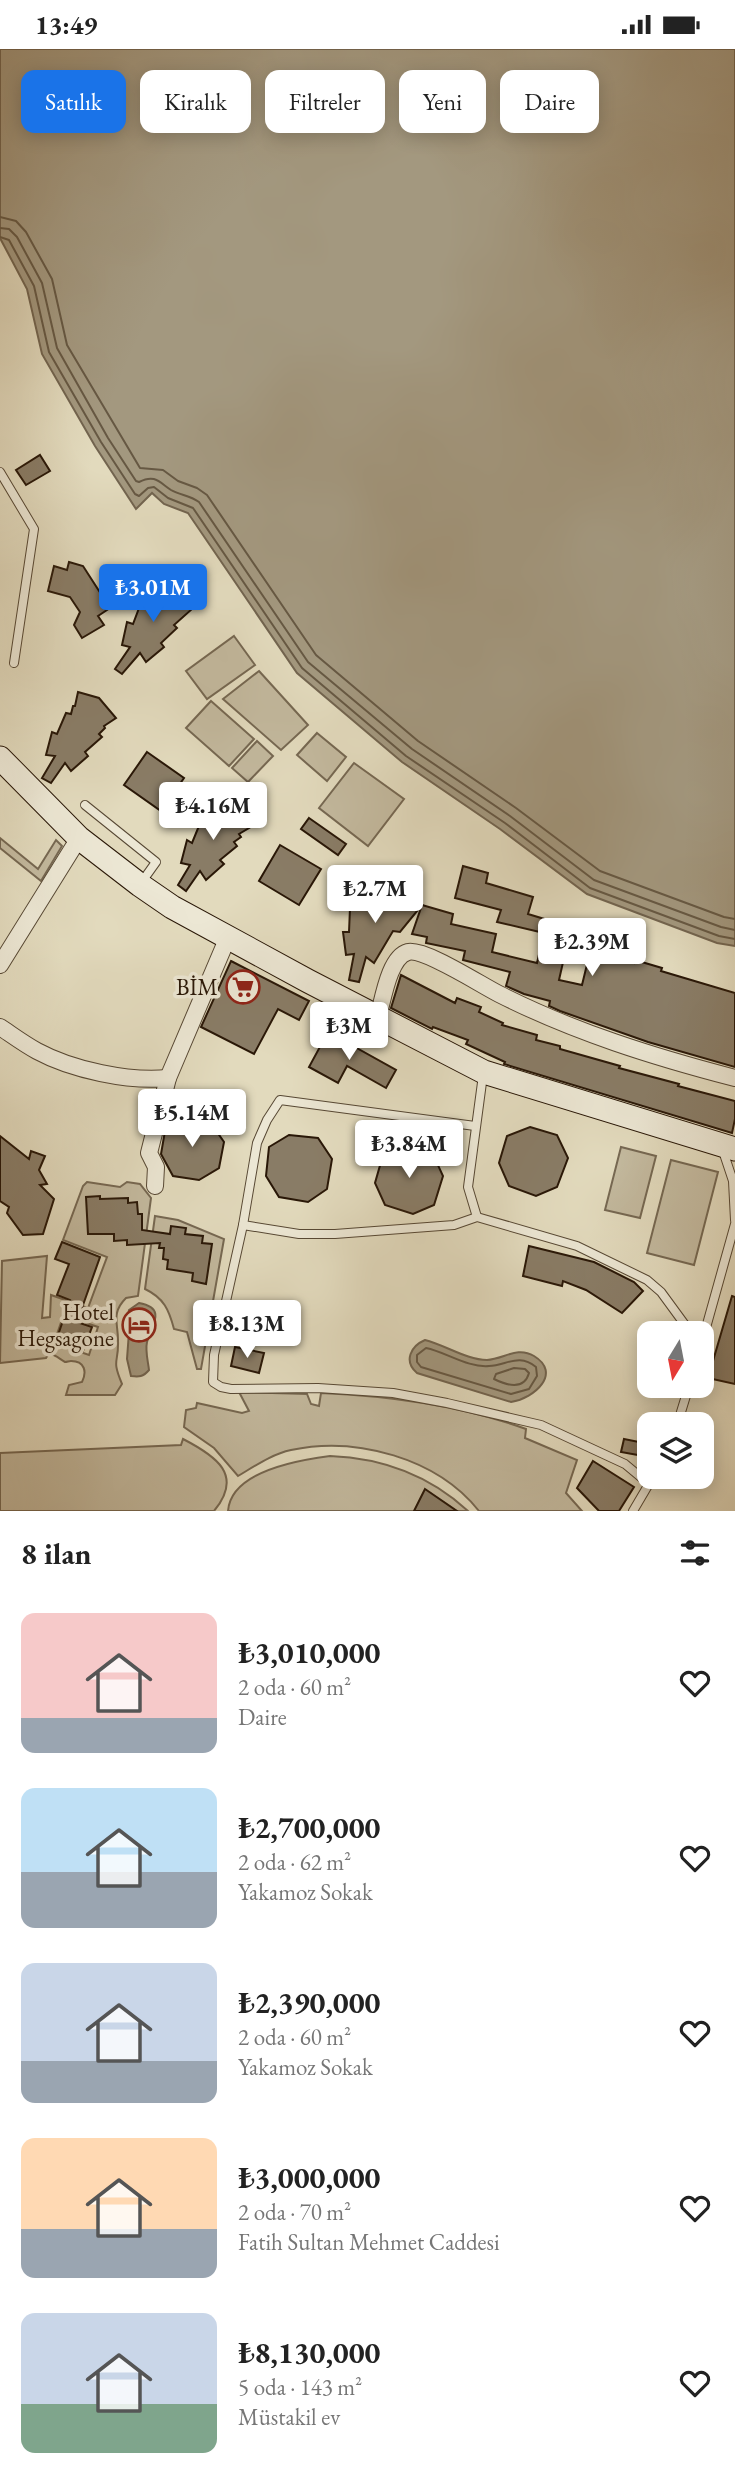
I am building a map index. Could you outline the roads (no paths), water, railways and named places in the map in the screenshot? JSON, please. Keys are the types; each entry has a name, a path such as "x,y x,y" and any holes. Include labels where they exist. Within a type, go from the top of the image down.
{"street":[{"path":"0,758 79,838 172,907 228,937 484,1072 728,1147"},
{"path":"0,965 79,838"},
{"path":"155,1186 156,1167 149,1153 169,1078 228,937"},
{"path":"378,1017 394,962 400,955 411,951 431,957 499,994 561,1023 659,1059 735,1077"},
{"path":"0,1027 38,1052 70,1065 145,1080 169,1078"}],"lane":[{"path":"0,472 34,529 14,663"},
{"path":"85,805 156,862 140,885"},
{"path":"477,1217 468,1188 484,1072"},
{"path":"475,1126 280,1100 257,1143 243,1226 214,1355 213,1382 221,1387 251,1390 318,1388 393,1393 447,1403 541,1426 637,1472"},
{"path":"708,1321 735,1222 728,1147"},
{"path":"243,1226 299,1234 335,1234 454,1225 477,1217 577,1246 647,1280 661,1292 682,1321"},
{"path":"633,1511 646,1489"}],"water":[{"path":"0,49 735,49 735,946 717,943 587,894 500,829 402,762 297,673 188,513 164,504 152,493 136,509 95,446 42,354 27,289 0,238"},
{"path":"139,1303 153,1309 155,1318 146,1345 149,1370 143,1375 131,1376 127,1359 127,1319 129,1310"},
{"path":"425,1340 479,1359 528,1353 542,1363 546,1370 545,1377 542,1384 529,1396 511,1402 417,1373 410,1364 410,1354"}],"place":[{"name":"BİM","path":"243,987"},
{"name":"Hotel Hegsagone","path":"139,1325"}]}
